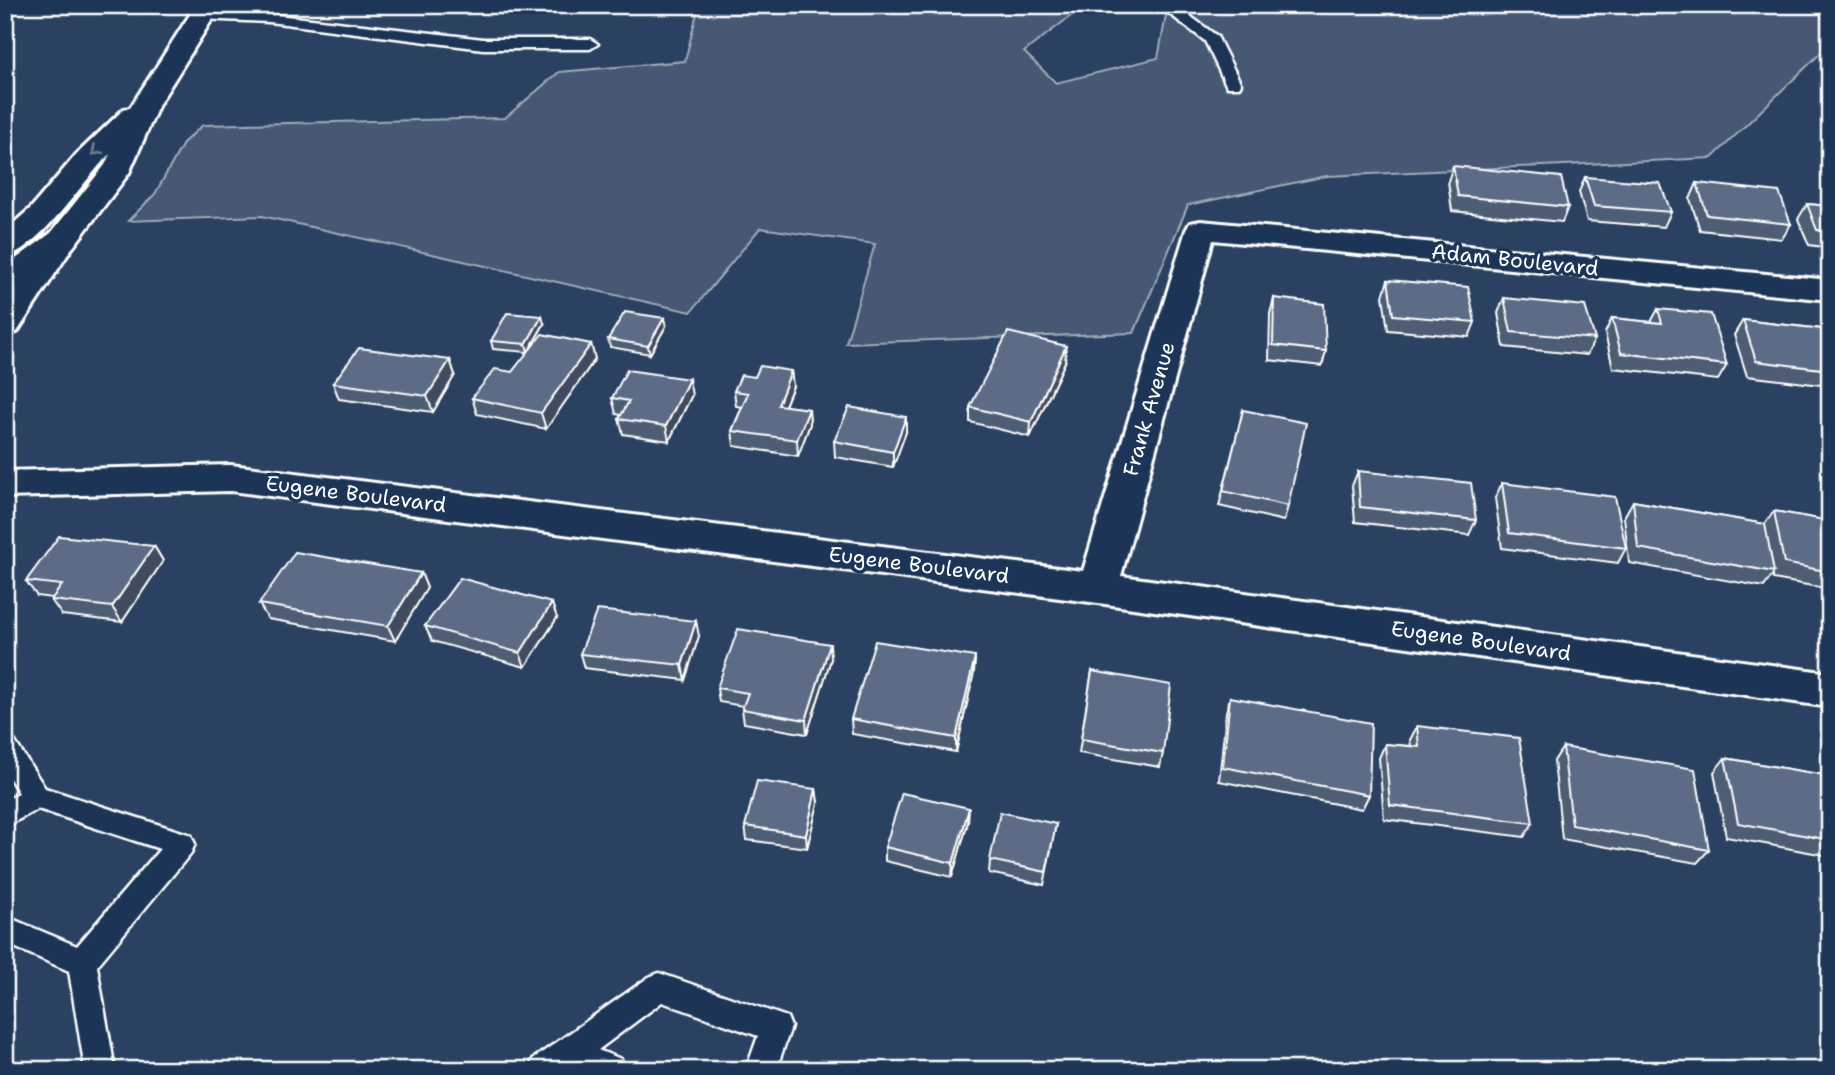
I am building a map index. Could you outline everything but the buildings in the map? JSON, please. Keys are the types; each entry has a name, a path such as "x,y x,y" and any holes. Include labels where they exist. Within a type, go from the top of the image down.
{"main road":[{"path":"5,325 62,240 119,167 145,104 206,11"},
{"path":"5,248 42,214 86,161 145,104"},
{"name":"Adam Boulevard","path":"1200,230 1830,290"},
{"name":"Frank Avenue","path":"1098,588 1200,230"},
{"path":"5,283 62,240"},
{"name":"Eugene Boulevard","path":"5,484 231,478 1098,588 1830,690"}],"lane":[{"path":"1165,5 1212,39 1233,84"},
{"path":"206,11 483,44 590,44"},
{"path":"5,748 36,797 181,845 82,962 100,1070"},
{"path":"5,815 36,797"},
{"path":"5,929 82,962"},
{"path":"556,1061 659,987 776,1027 761,1070"},
{"path":"556,1061 610,1070"}],"shaded area":[{"path":"699,5 1085,5 1024,52 1056,83 1158,58 1168,5 1830,5 1830,44 1712,158 1327,176 1188,205 1134,333 846,343 875,244 760,228 691,312 262,216 128,221 155,194 184,142 203,125 505,118 559,72 685,61"}]}
